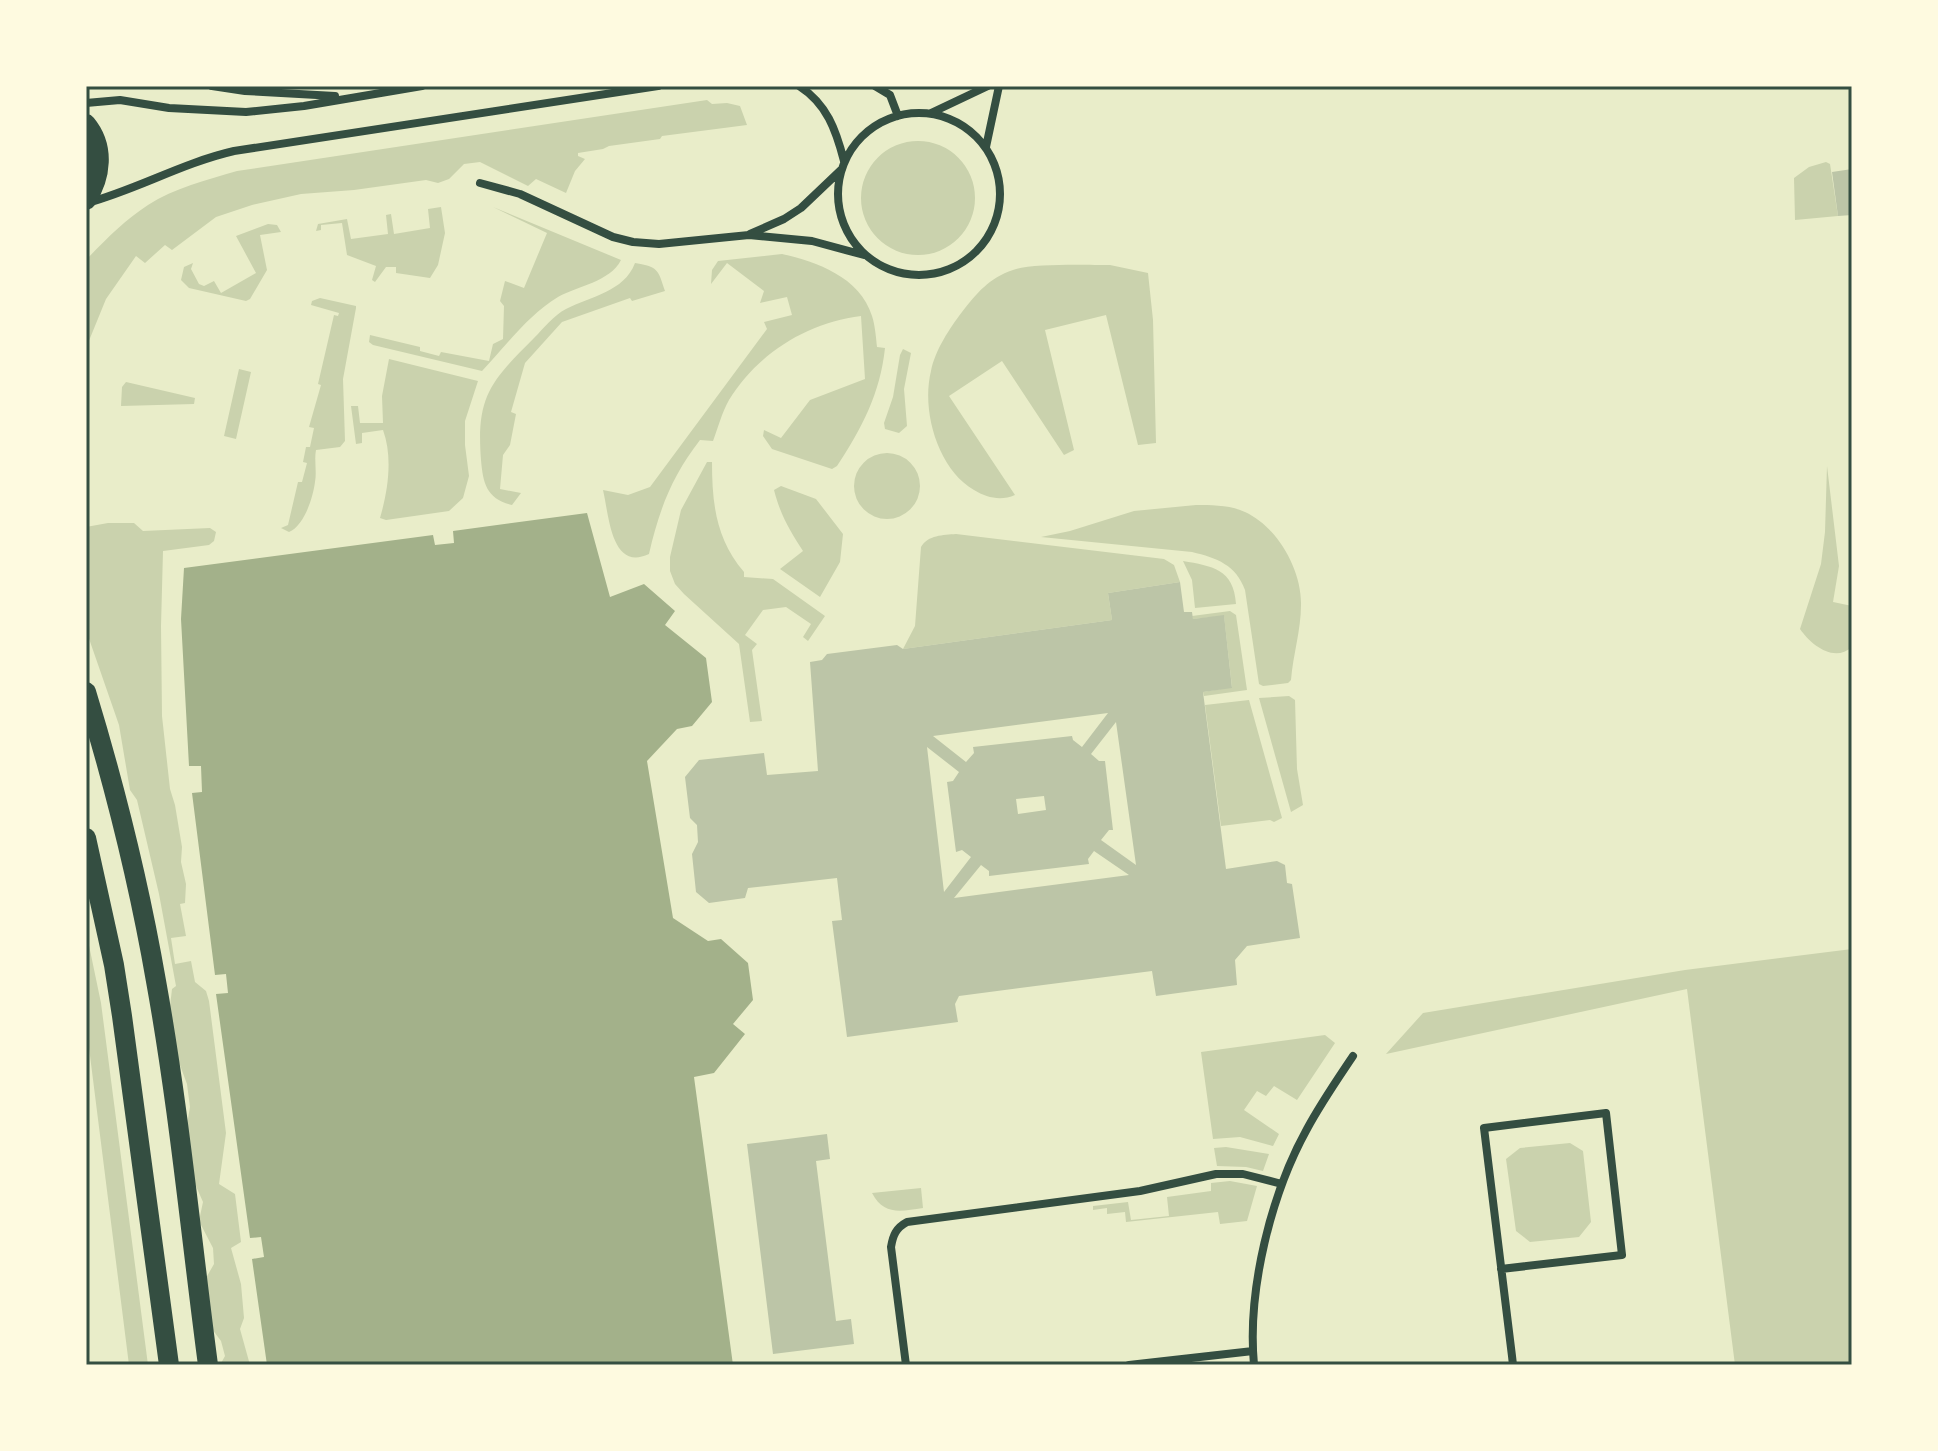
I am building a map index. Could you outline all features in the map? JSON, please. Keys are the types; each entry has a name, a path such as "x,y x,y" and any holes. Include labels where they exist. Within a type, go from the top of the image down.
{"main road":[{"path":"86,124 98,149 99,169 86,202"},
{"path":"86,692 116,800 157,983 208,1365"},
{"path":"86,838 114,965 129,1056 169,1365"}],"street":[{"path":"212,86 350,97"},
{"path":"86,103 120,100 169,108 246,112 304,106 422,86"},
{"path":"86,202 126,192 185,164 234,151 658,86"},
{"path":"799,86 828,114 836,132 844,165 837,205 848,235 865,255"},
{"path":"875,86 890,95 898,116"},
{"path":"930,114 988,86"},
{"path":"986,147 999,86"},
{"path":"480,183 520,194 613,237 633,242 678,243 749,235 800,239 865,255 900,274 928,275 955,268 986,242 997,220 1001,193 996,167 986,147 970,130 950,119 930,114 898,116 881,122 859,139 844,165 801,208 749,235"},
{"path":"1254,1365 1257,1290 1282,1184 1307,1129 1353,1056"},
{"path":"1501,1269 1622,1255 1606,1113 1484,1128 1501,1269 1513,1365"},
{"path":"906,1365 891,1247 898,1227 920,1219 1140,1191 1216,1174 1243,1174 1282,1184"},
{"path":"1129,1365 1253,1351"}],"shaded area":[{"path":"707,100 712,104 740,106 747,125 662,136 660,139 578,153 585,159 575,171 566,193 536,179 528,186 480,162 464,164 449,179 438,183 426,180 301,194 216,217 172,250 165,245 145,263 136,256 106,299 86,348 86,260 140,211 180,189 237,171"},
{"path":"918,141 940,145 958,158 971,176 975,198 971,220 958,238 940,251 918,255 896,251 878,238 865,220 861,198 865,176 878,158 896,145"},
{"path":"1826,162 1830,164 1838,216 1795,220 1794,178 1809,167"},
{"path":"441,207 445,233 438,265 430,278 396,273 396,267 386,267 375,282 372,280 376,266 347,255 342,223 321,225 321,230 316,231 318,224 347,219 351,239 388,234 386,215 391,214 394,234 430,228 428,209"},
{"path":"493,207 621,260 609,274 547,304 482,371 369,342 370,335 420,347 420,351 439,356 441,352 489,361 493,344 503,339 504,306 500,301 505,281 524,288 547,233"},
{"path":"268,224 277,225 281,232 260,235 267,270 250,299 246,301 189,288 181,280 184,267 193,263 191,269 199,284 204,286 214,281 221,293 256,273 236,236"},
{"path":"782,254 836,273 866,302 873,320 877,347 885,348 879,380 862,424 837,466 832,469 772,449 763,436 764,430 781,438 810,400 865,379 861,316 803,333 769,355 741,383 729,400 713,441 700,440 674,480 662,508 649,554 636,557 627,555 614,538 603,490 628,495 650,487 767,329 764,322 792,315 787,297 760,303 764,291 727,263 711,284 712,270 718,261"},
{"path":"635,263 656,271 665,291 632,301 630,298 562,322 525,363 511,412 516,414 510,445 503,455 500,489 521,493 512,505 497,499 488,489 483,476 480,438 484,405 497,379 553,318 615,287 630,273"},
{"path":"1110,265 1148,273 1153,320 1156,443 1138,445 1106,315 1045,330 1074,450 1064,455 1002,361 949,396 1015,495 994,498 974,490 961,480 942,454 935,438 928,404 931,371 948,332 978,292 1005,273 1033,266"},
{"path":"320,298 356,306 343,379 345,441 340,447 316,450 316,478 310,503 299,524 289,532 281,528 288,525 298,482 302,482 307,463 303,462 306,447 310,447 314,428 309,427 321,385 318,384 334,315 338,316 339,313 311,305 312,301"},
{"path":"903,349 911,353 904,389 907,426 899,433 885,429 884,423"},
{"path":"389,359 478,381 465,421 469,476 463,498 449,511 386,520 380,518 388,474 386,440 383,430 362,433 362,443 356,444 351,406 358,406 360,423 383,423 382,396"},
{"path":"239,369 251,372 236,439 224,436"},
{"path":"126,382 195,398 194,404 121,406 122,387"},
{"path":"887,453 910,463 920,486 910,509 887,519 864,509 854,486 864,463"},
{"path":"707,462 712,462 715,507 722,534 744,577 773,579 825,616 808,641 803,637 811,624 786,607 763,610 745,635 757,644 752,650 762,721 750,722 739,644 684,594 675,584 670,571 670,557 681,510"},
{"path":"1827,466 1839,566 1833,602 1852,606 1852,647 1838,653 1823,650 1800,629 1821,564"},
{"path":"781,486 816,499 843,534 840,562 820,597 780,569 803,551 776,499 774,490"},
{"path":"1215,505 1245,512 1268,528 1286,551 1297,578 1301,605 1291,680 1288,683 1259,684 1245,590 1236,574 1224,564 1192,552 1041,537 1134,511"},
{"path":"587,513 610,597 644,584 675,611 665,625 706,658 712,702 692,726 677,729 647,761 673,918 708,941 721,939 748,963 753,1000 733,1024 745,1034 714,1073 694,1077 733,1365 267,1365 252,1259 264,1257 261,1237 250,1238 216,994 228,993 226,974 215,975 192,793 202,792 201,766 189,766 181,619 184,568 433,535 435,545 454,543 453,531"},
{"path":"134,523 143,531 210,528 216,532 214,541 209,545 163,551 162,716 170,789 186,884 185,903 180,904 186,936 171,938 175,964 191,961 195,982 206,991 209,1001 226,1133 219,1184 235,1194 241,1242 231,1248 241,1284 244,1318 240,1329 250,1365 220,1365 225,1356 221,1341 209,1325 206,1278 214,1264 213,1248 199,1221 203,1202 192,1177 185,1136 190,1107 187,1084 174,1049 169,1015 172,989 176,986 137,800 130,790 119,725 86,630 86,527"},
{"path":"956,534 1164,559 1174,565 1180,582 1108,593 1112,620 903,649 915,626 921,547 932,538"},
{"path":"1183,561 1220,571 1231,583 1236,604 1195,608 1192,580"},
{"path":"1230,611 1236,615 1247,690 1204,696 1203,692 1232,687 1224,616 1193,619 1192,616"},
{"path":"1289,696 1295,700 1297,769 1303,805 1291,812 1259,698"},
{"path":"1249,700 1282,818 1274,822 1221,826 1205,705"},
{"path":"86,931 101,1003 148,1365 129,1365 86,1024"},
{"path":"1852,949 1852,1365 1735,1365 1687,989 1386,1054 1423,1013 1685,970"},
{"path":"1325,1035 1335,1043 1297,1100 1274,1086 1266,1096 1257,1091 1244,1110 1279,1134 1273,1146 1240,1137 1213,1139 1201,1052"},
{"path":"1570,1143 1583,1151 1591,1222 1579,1237 1530,1242 1516,1231 1506,1159 1520,1148"},
{"path":"1214,1148 1269,1154 1263,1171 1217,1166"},
{"path":"1230,1181 1257,1186 1247,1221 1220,1224 1218,1212 1126,1222 1125,1212 1107,1214 1107,1208 1093,1210 1093,1206 1128,1202 1131,1220 1169,1216 1167,1197 1211,1191 1211,1183"},
{"path":"921,1188 923,1208 907,1210 888,1209 872,1193"}],"building":[{"path":"1852,169 1852,215 1838,216 1832,172"},
{"path":"1180,582 1184,612 1192,612 1193,619 1224,615 1232,688 1203,692 1226,869 1277,861 1285,865 1287,883 1292,884 1300,938 1247,946 1235,960 1237,985 1156,996 1152,971 959,996 955,1004 958,1022 847,1037 832,921 842,920 837,878 748,888 745,898 709,903 696,892 692,854 698,842 697,825 690,818 685,777 699,760 764,753 767,775 818,771 810,662 822,660 827,654 897,645 903,649 1112,620 1108,593","holes":["1108,713 1082,747 1072,736 973,747 974,753 966,762 933,736","1116,722 1136,865 1101,840 1109,830 1113,830 1105,761 1099,761 1091,754","927,747 959,772 953,781 947,782 956,852 962,850 971,857 944,892","1044,796 1046,810 1018,814 1016,799","1094,851 1129,875 954,898 981,865 989,871 989,876 1089,864 1088,859"]},
{"path":"827,1134 830,1159 816,1161 836,1321 851,1319 854,1344 773,1354 747,1144"}]}
